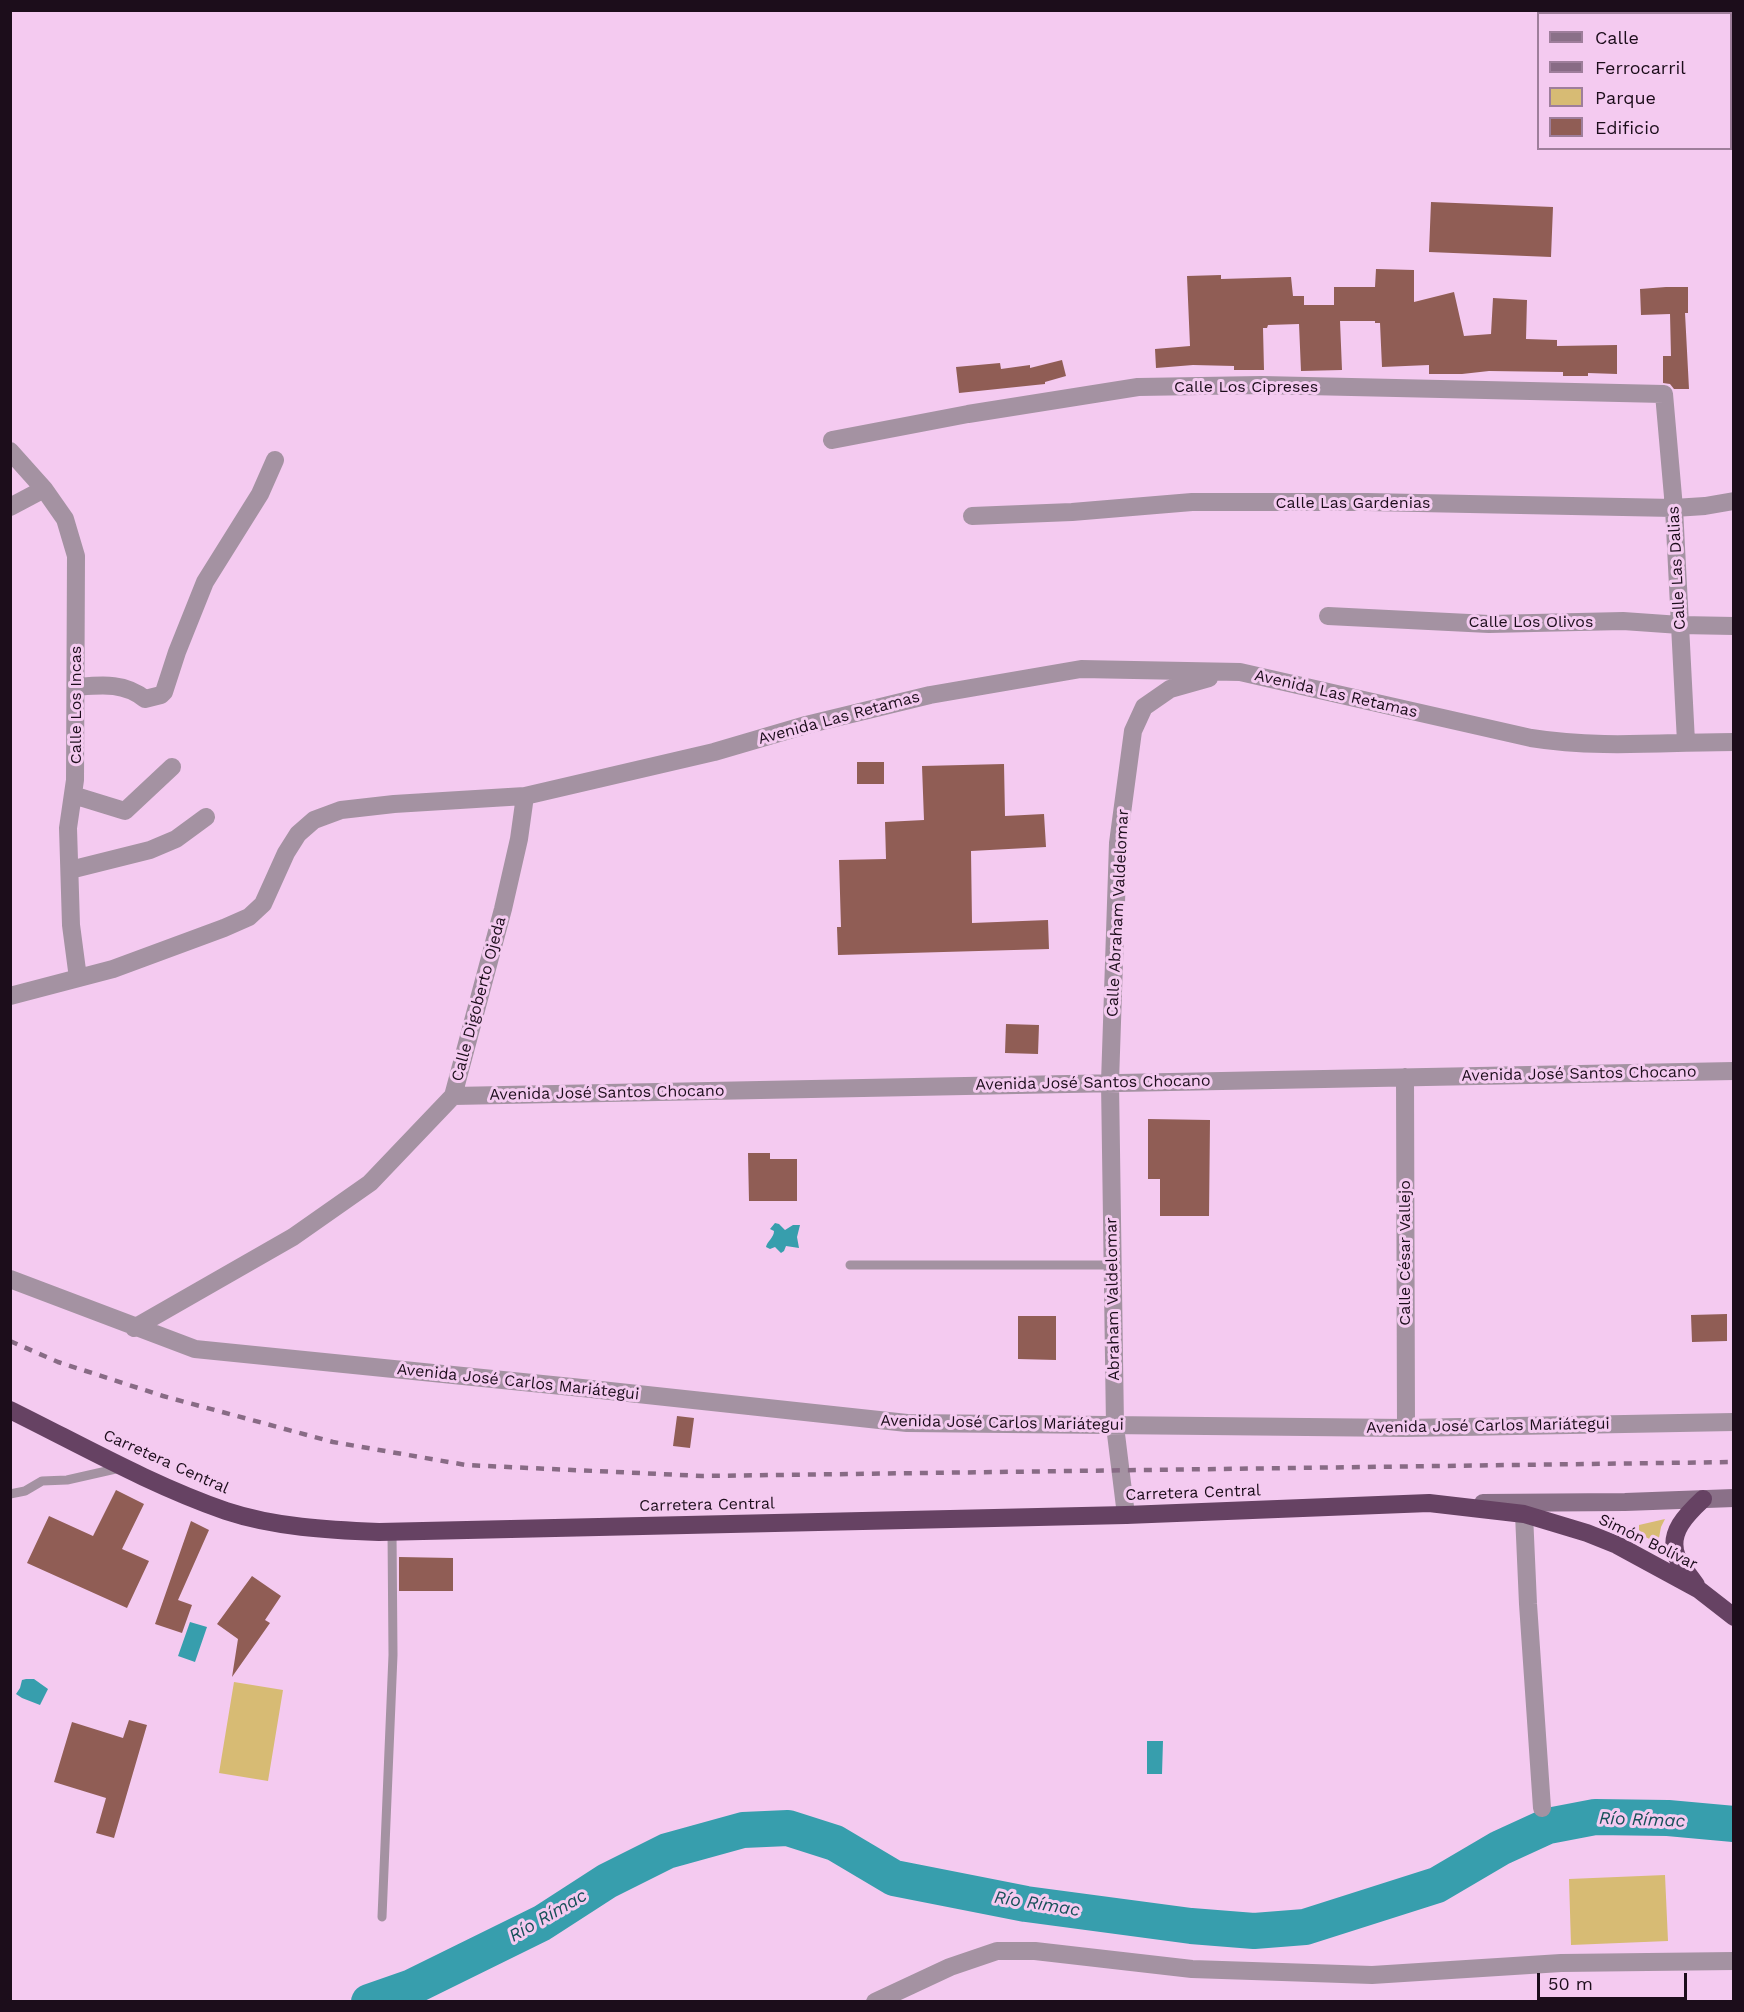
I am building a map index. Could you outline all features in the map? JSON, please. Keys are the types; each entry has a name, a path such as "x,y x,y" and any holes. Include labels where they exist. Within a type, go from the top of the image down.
{"highway":[{"name":"Carretera Central","path":"10,1410 158,1483 227,1511 278,1523 331,1530 392,1531 1126,1515 1429,1503"},
{"path":"1698,1589 1677,1556 1674,1539 1679,1526 1690,1510 1703,1499"},
{"name":"Simón Bolívar","path":"1429,1503 1524,1514 1587,1533 1617,1545 1698,1589 1734,1617"}],"street":[{"name":"Calle Los Cipreses","path":"832,440 968,414 1138,387 1262,385 1664,394"},
{"name":"Calle Las Dalias","path":"1664,394 1674,508 1686,742"},
{"name":"Calle Los Incas","path":"10,451 44,489 65,519 76,556 75,780 68,828 71,925 78,978"},
{"path":"76,687 104,685 121,687 135,691 145,699 164,692 205,582 260,494 275,460"},
{"path":"10,507 44,489"},
{"name":"Calle Las Gardenias","path":"972,516 1071,512 1192,502 1367,502 1674,508 1734,501"},
{"name":"Calle Los Olivos","path":"1328,616 1489,624 1623,621 1680,626 1734,626"},
{"name":"Avenida Las Retamas","path":"10,996 113,969 249,917 263,904 286,853 298,834 314,820 340,810 525,796 714,752 806,725 930,695 1082,669 1240,672 1566,744 1734,742"},
{"name":"Calle Abraham Valdelomar","path":"1110,1082 1119,843 1133,731 1144,707 1170,689 1198,680 1240,672"},
{"path":"73,795 125,811 172,767"},
{"name":"Calle Digoberto Ojeda","path":"135,1328 293,1237 370,1183 453,1096 519,839 525,796"},
{"path":"70,870 150,850 176,839 206,817"},
{"name":"Avenida José Santos Chocano","path":"453,1096 1734,1071"},
{"name":"Calle César Vallejo","path":"1404,1077 1406,1428"},
{"name":"Abraham Valdelomar","path":"1110,1082 1115,1426 1126,1515"},
{"name":"Avenida José Carlos Mariátegui","path":"10,1279 195,1349 907,1423 1406,1428 1734,1422"},
{"path":"1429,1503 1625,1502 1734,1498"},
{"path":"1524,1514 1542,1808"},
{"path":"875,2001 950,1967 997,1951 1035,1951 1192,1969 1372,1975 1561,1963 1734,1961"}],"lane":[{"path":"850,1265 1113,1265"},
{"path":"10,1494 26,1491 42,1481 67,1480 126,1467"},
{"path":"382,1917 393,1655 392,1531"}],"green space":[{"path":"1665,1519 1658,1543 1639,1534 1639,1525"},
{"path":"234,1682 283,1690 268,1781 219,1773"},
{"path":"1665,1875 1668,1941 1571,1945 1569,1879"}],"shaded area":[{"path":"775,1223 785,1230 793,1225 800,1225 797,1237 799,1248 786,1246 781,1253 775,1247 770,1249 766,1247 774,1233 770,1229"},
{"path":"190,1622 207,1627 195,1662 178,1656"},
{"path":"34,1679 48,1689 40,1705 16,1694 22,1680"},
{"path":"1147,1741 1163,1741 1162,1774 1147,1774"}],"building":[{"path":"1431,202 1553,207 1551,257 1429,252"},
{"path":"1376,269 1414,270 1414,302 1454,292 1464,336 1491,334 1493,298 1527,300 1526,339 1557,340 1557,346 1617,345 1617,374 1588,373 1588,376 1563,376 1563,372 1489,371 1429,374 1429,365 1382,367 1380,323 1375,323 1375,321 1340,321 1342,370 1301,371 1299,324 1268,325 1267,328 1263,328 1264,370 1234,370 1234,366 1193,365 1156,368 1155,349 1190,346 1187,276 1221,275 1221,279 1291,277 1293,296 1304,296 1304,305 1334,305 1334,287 1375,287"},
{"path":"1688,287 1688,313 1685,313 1689,389 1674,389 1670,384 1663,383 1663,356 1671,356 1670,314 1641,315 1640,289"},
{"path":"1062,360 1066,376 1045,382 1045,384 959,393 956,367 1000,363 1001,369 1030,365 1030,368"},
{"path":"857,762 884,762 884,784 857,784"},
{"path":"1004,764 1005,816 1044,814 1046,847 971,851 972,923 1048,920 1049,949 838,955 837,927 841,927 839,860 886,859 885,822 924,820 922,766"},
{"path":"1006,1024 1039,1025 1038,1054 1005,1053"},
{"path":"1148,1119 1210,1120 1209,1216 1160,1216 1160,1179 1148,1179"},
{"path":"748,1153 770,1153 770,1159 797,1159 797,1201 749,1201"},
{"path":"1727,1314 1727,1341 1692,1342 1691,1315"},
{"path":"1018,1316 1056,1316 1056,1360 1018,1359"},
{"path":"677,1416 694,1418 690,1448 673,1446"},
{"path":"116,1490 144,1504 122,1549 149,1561 127,1608 27,1563 49,1516 93,1536"},
{"path":"191,1521 209,1530 178,1600 192,1605 182,1633 155,1624"},
{"path":"399,1557 453,1558 453,1591 399,1591"},
{"path":"252,1576 281,1596 265,1620 270,1623 232,1677 238,1639 217,1624"},
{"path":"129,1720 147,1725 114,1838 96,1833 106,1798 54,1782 72,1722 123,1738"}],"waterway":[{"name":"Río Rímac","path":"369,2002 412,1987 542,1923 607,1881 667,1851 743,1830 788,1828 835,1843 894,1878 1026,1904 1191,1926 1254,1931 1305,1927 1437,1885 1500,1848 1548,1826 1595,1817 1668,1818 1734,1824"}],"railway":[{"path":"10,1341 58,1362 163,1396 333,1442 466,1465 702,1476 1734,1462"}]}
